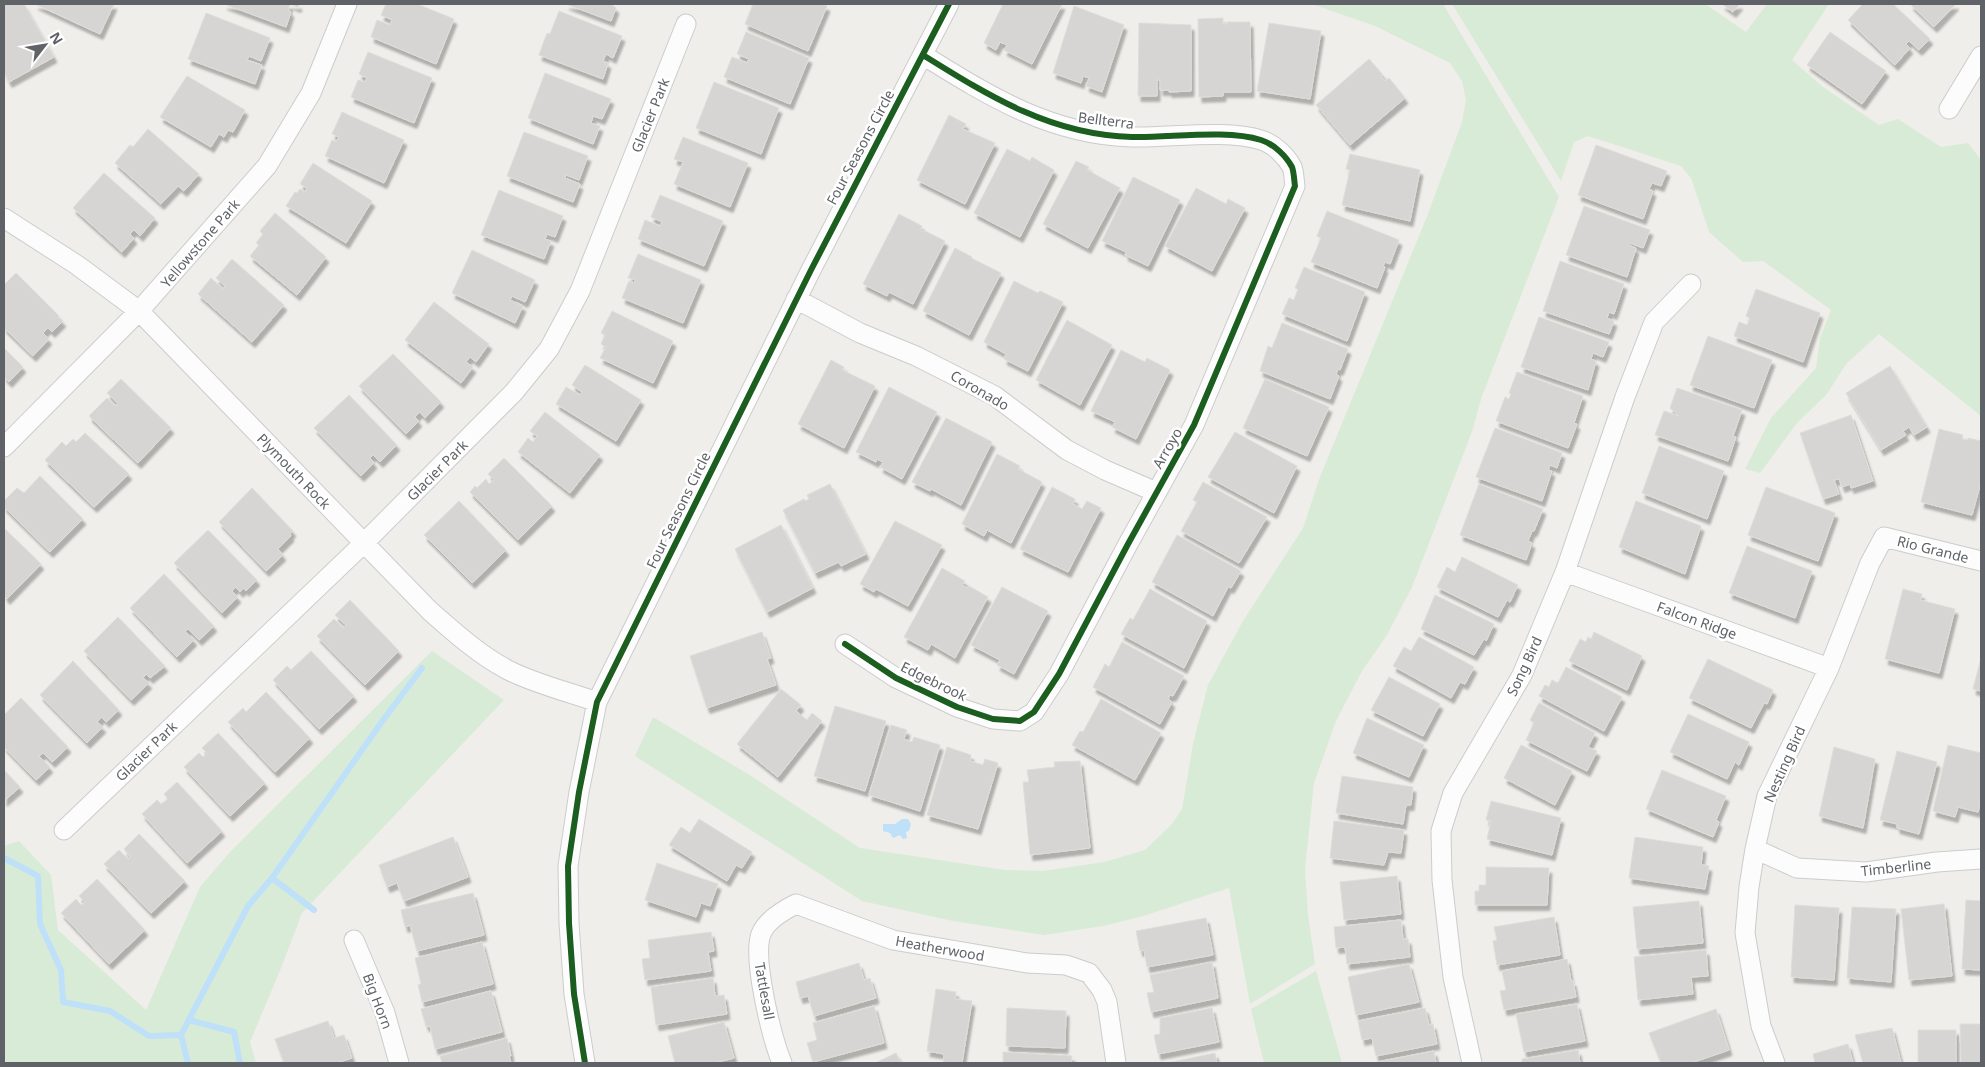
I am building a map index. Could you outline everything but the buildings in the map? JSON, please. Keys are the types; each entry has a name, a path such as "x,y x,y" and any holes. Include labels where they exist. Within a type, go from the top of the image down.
{"street":[{"name":"Yellowstone Park","path":"4,447 140,311 267,166 311,93 347,4"},
{"name":"Four Seasons Circle","path":"586,1063 574,994 568,923 568,866 579,792 597,702 796,299 949,4"},
{"name":"Glacier Park","path":"64,830 364,543 514,392 549,349 580,291 686,24"},
{"name":"Bellterra","path":"923,55 980,90 1034,117 1076,131 1131,137 1235,135 1263,140 1280,151 1292,168"},
{"path":"1949,109 1981,56"},
{"name":"Arroyo","path":"1020,721 1034,712 1059,674 1194,424 1296,186 1292,168"},
{"name":"Plymouth Rock","path":"4,218 77,265 140,311 430,611 462,640 507,670 597,702"},
{"name":"Song Bird","path":"1472,1063 1453,976 1442,880 1441,831 1453,793 1522,675 1565,572 1654,322 1691,284"},
{"name":"Coronado","path":"796,299 860,333 916,356 995,396 1067,450 1105,470 1156,492"},
{"name":"Rio Grande","path":"1884,537 1981,562"},
{"name":"Nesting Bird","path":"1775,1063 1761,1026 1745,934 1749,887 1755,849 1767,796 1829,668 1870,563 1884,537"},
{"name":"Falcon Ridge","path":"1565,572 1829,668"},
{"name":"Edgebrook","path":"845,644 896,678 957,707 993,719 1020,721"},
{"name":"Timberline","path":"1755,849 1797,868 1866,872 1937,862 1981,859"},
{"name":"Heatherwood","path":"796,904 893,940 1027,963 1066,965 1089,973 1102,990 1107,1002 1116,1063"},
{"name":"Tattlesall","path":"782,1063 767,1012 759,959 761,933 780,912 796,904"},
{"name":"Big Horn","path":"354,940 385,1013 399,1063"}],"green space":[{"path":"1312,4 1443,4 1559,197 1481,399 1473,429 1412,587 1387,635 1362,671 1336,721 1314,783 1305,869 1308,915 1315,964 1250,1004 1229,888 1140,917 1103,926 1044,935 953,921 862,901 635,756 653,717 748,774 860,848 1005,870 1043,871 1104,862 1145,850 1172,824 1182,809 1193,744 1208,685 1243,621 1303,528 1320,477 1426,219 1462,122 1466,100 1462,81 1450,63 1375,26"},
{"path":"1452,4 1705,4 1746,32 1767,4 1829,4 1792,60 1823,87 1879,125 1898,119 1941,147 1968,143 1981,160 1981,416 1879,334 1846,364 1827,394 1797,423 1760,473 1745,469 1771,418 1816,368 1820,338 1831,310 1763,261 1743,262 1709,232 1691,178 1681,166 1588,136 1574,142 1561,181"},
{"path":"432,651 504,700 302,913 250,1042 256,1063 4,1063 4,846 19,841 51,875 58,930 146,1010 200,887 230,852"},
{"path":"1316,971 1342,1063 1264,1063 1251,1009"}],"water":[{"path":"902,819 908,819 911,824 909,831 906,832 907,838 903,839 900,835 893,838 890,833 883,831 883,824 895,824"}],"waterway":[{"path":"272,878 422,668"},
{"path":"4,858 38,876 40,924 61,970 63,1002 110,1011 149,1036 181,1035 248,906 272,878 314,910"},
{"path":"189,1020 234,1032 240,1063"},
{"path":"181,1035 188,1063"}],"cycle path":[{"path":"585,1063 574,994 569,923 568,866 579,792 597,702 811,270 949,4"},
{"path":"845,644 896,678 957,707 993,719 1020,721 1034,712 1059,674 1194,425 1295,186 1292,167 1275,147 1261,140 1215,134 1132,137 1102,135 1074,129 1022,111 972,85 923,55"}]}
